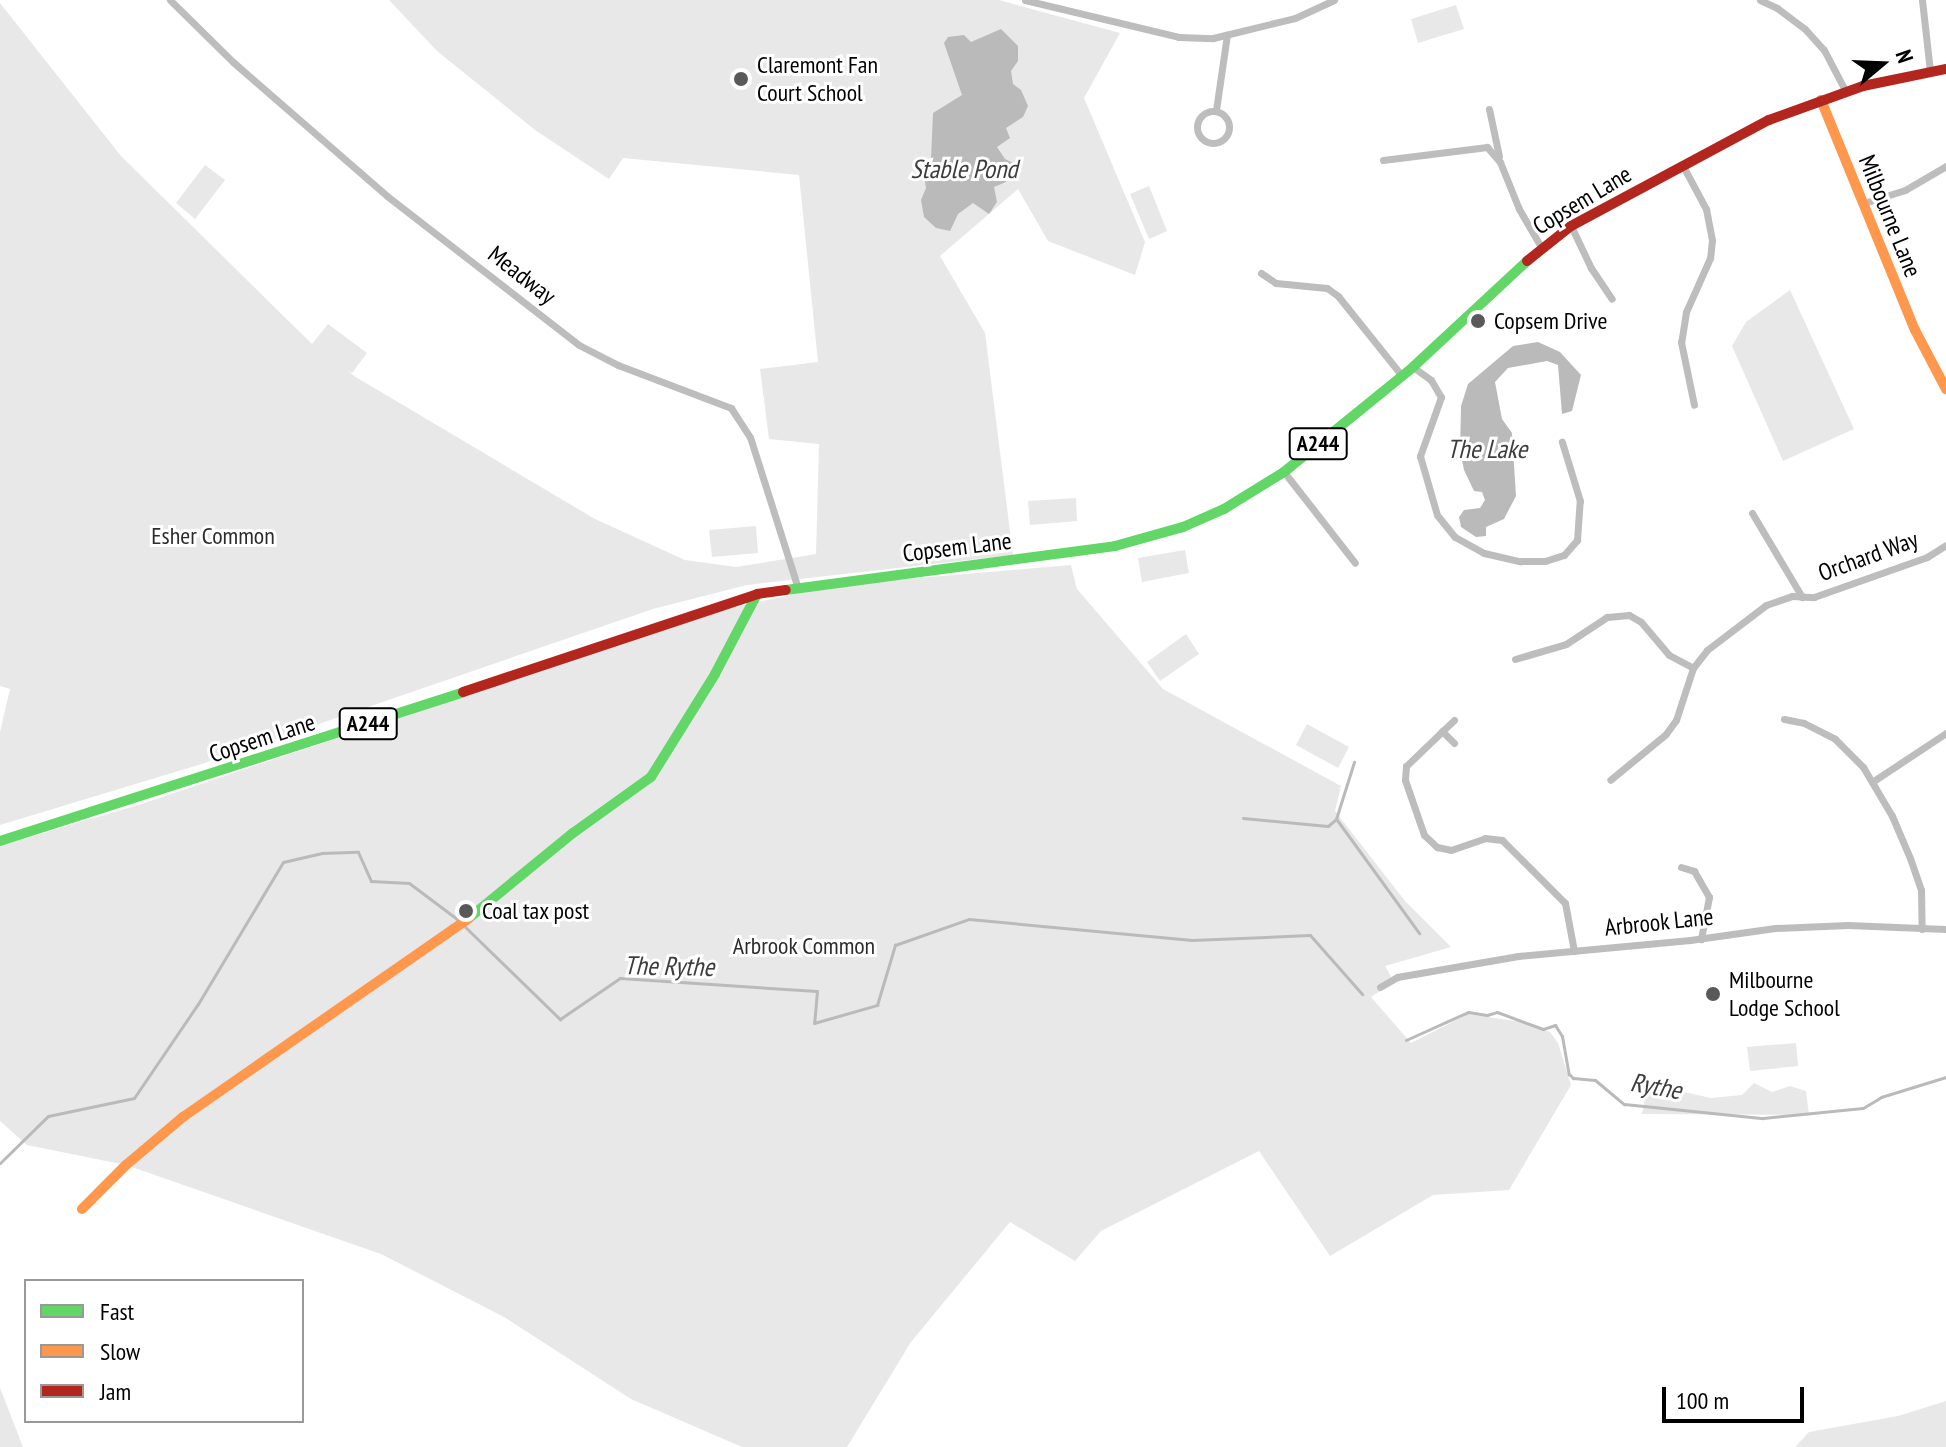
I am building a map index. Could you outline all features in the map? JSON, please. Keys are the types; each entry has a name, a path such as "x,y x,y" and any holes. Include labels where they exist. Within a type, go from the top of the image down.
{"main road":[{"name":"A244","path":"1821,100 1946,69"},
{"name":"Copsem Lane","path":"0,841 252,763 757,594 1120,545 1183,527 1224,509 1284,472 1413,367 1503,287 1541,247 1571,226 1769,120 1821,100"},
{"name":"Milbourne Lane","path":"1821,100 1915,330 1946,389"},
{"path":"82,1209 126,1165 183,1117 460,924 573,833 651,777 715,674 757,594"}],"street":[{"name":"Meadway","path":"170,0 233,62 387,196 579,345 618,365 731,408 750,437 798,588"},
{"path":"1025,0 1179,37 1227,35 1295,18 1334,0"},
{"path":"1760,0 1777,8 1805,29 1829,58 1846,92"},
{"path":"1922,0 1930,71"},
{"path":"1216,110 1227,35"},
{"path":"1489,109 1500,162 1519,209 1541,247"},
{"path":"1216,110 1228,118 1230,128 1225,139 1210,143 1199,135 1197,125 1205,112 1216,110"},
{"path":"1383,160 1487,147 1500,162"},
{"path":"1683,166 1706,209 1712,240 1710,258 1686,312 1681,342 1694,405"},
{"path":"1864,203 1905,190 1946,166"},
{"path":"1571,226 1591,268 1612,299"},
{"path":"1261,273 1276,283 1327,288 1338,296 1402,376"},
{"path":"1413,367 1431,380 1441,397 1420,456 1437,515 1455,537 1484,553 1520,561 1545,561 1564,555 1577,540 1580,501 1562,442"},
{"path":"1284,472 1355,563"},
{"name":"Orchard Way","path":"1752,513 1802,597"},
{"name":"Orchard Way","path":"1693,668 1707,650 1756,610 1777,600 1814,597 1846,587 1927,557 1946,545"},
{"path":"1515,659 1566,644 1607,617 1629,615 1641,622 1669,655 1693,668 1676,720 1666,734 1610,780"},
{"path":"1784,719 1804,723 1835,739 1863,767 1892,816 1914,869 1921,890 1922,929"},
{"path":"1454,720 1416,755 1404,773 1424,835 1437,847 1451,850 1485,838 1502,840 1565,903 1574,951"},
{"path":"1442,731 1454,743"},
{"path":"1872,782 1946,733"},
{"path":"1694,871 1698,860"},
{"path":"1681,867 1694,871 1709,897 1701,939"},
{"name":"Arbrook Lane","path":"1380,987 1397,977 1428,970 1818,925 1946,929"}],"green space":[{"name":"Esher Common","path":"389,0 999,0 1120,33 1084,98 1145,242 1135,275 1048,241 1018,189 940,256 985,333 1013,555 747,585 653,609 205,763 0,825 0,732 10,689 0,686 0,3 121,156 312,344 328,324 367,353 352,373 347,370 354,376 595,519 685,560 736,567 816,554 819,444 769,439 760,369 818,362 799,175 623,158 609,179 535,130 437,51"},
{"path":"1456,5 1464,29 1418,43 1411,19"},
{"path":"205,165 225,180 195,219 176,203"},
{"path":"1149,186 1167,231 1149,239 1130,194"},
{"path":"1790,290 1854,429 1783,461 1732,346 1746,322"},
{"path":"1076,498 1077,521 1030,525 1028,501"},
{"path":"756,526 758,553 712,557 709,530"},
{"path":"1185,550 1189,573 1142,582 1138,558"},
{"name":"Arbrook Common","path":"1071,565 1077,589 1163,689 1341,786 1335,811 1405,901 1451,947 1385,966 1394,982 1371,997 1411,1043 1468,1014 1521,1022 1550,1032 1558,1043 1571,1085 1509,1190 1433,1195 1330,1256 1259,1151 1101,1231 1075,1261 1010,1222 911,1342 847,1447 742,1447 631,1399 504,1317 381,1254 126,1165 27,1145 0,1121 0,846 138,805 718,611 835,585"},
{"path":"1186,634 1199,654 1160,681 1147,662"},
{"path":"1307,724 1349,747 1338,768 1296,745"},
{"path":"1796,1043 1798,1066 1750,1071 1747,1047"},
{"path":"1664,1080 1670,1089 1711,1098 1742,1095 1754,1083 1772,1092 1790,1086 1806,1091 1809,1115 1642,1114 1647,1087"},
{"path":"0,1388 23,1447 0,1447"},
{"path":"1946,1401 1946,1447 1795,1447 1809,1432 1898,1416"}],"water":[{"name":"Stable Pond","path":"1001,29 1018,46 1018,61 1011,71 1013,84 1021,90 1028,106 1023,117 1006,128 1010,138 997,147 1005,159 1013,163 1006,182 994,187 997,202 989,214 973,203 958,214 950,231 936,228 924,217 921,200 926,188 922,163 931,159 933,113 962,95 944,43 948,37 964,35 971,42"},
{"name":"The Lake","path":"1538,342 1560,352 1581,375 1572,411 1562,414 1558,365 1547,361 1508,368 1495,382 1502,419 1512,433 1516,496 1504,519 1486,527 1486,536 1476,537 1461,527 1459,517 1464,510 1480,508 1485,500 1482,492 1474,491 1464,470 1460,451 1461,406 1468,384 1513,346"}],"waterway":[{"path":"1243,818 1328,826 1336,819 1354,762"},
{"path":"1337,820 1419,933"},
{"name":"The Rythe","path":"0,1163 48,1116 134,1098 198,1004 283,862 322,853 358,852 371,881 409,883 457,919 560,1019 620,978 817,991 814,1023 877,1005 895,945 969,919 1192,940 1310,935 1362,994"},
{"name":"Rythe","path":"1406,1040 1468,1012 1487,1015 1497,1012 1543,1029 1555,1025 1562,1036 1569,1074 1573,1078 1595,1080 1624,1104 1763,1118 1863,1108 1881,1097 1946,1077"}],"traffic: fast":[{"path":"786,590 1115,546 1183,527 1224,509 1284,472 1413,367 1527,261"},
{"path":"469,918 573,833 651,777 715,674 757,594"},
{"path":"0,841 463,692"}],"traffic: slow":[{"path":"1821,100 1915,330 1946,389"},
{"path":"82,1209 126,1165 183,1117 469,918"}],"traffic: jam":[{"path":"1527,261 1571,226 1769,120 1863,86 1946,69"},
{"path":"463,692 757,594 786,590"}],"place":[{"name":"Claremont Fan Court School","path":"741,79"},
{"name":"Copsem Drive","path":"1478,321"},
{"name":"Coal tax post","path":"466,911"},
{"name":"Milbourne Lodge School","path":"1713,994"}]}
